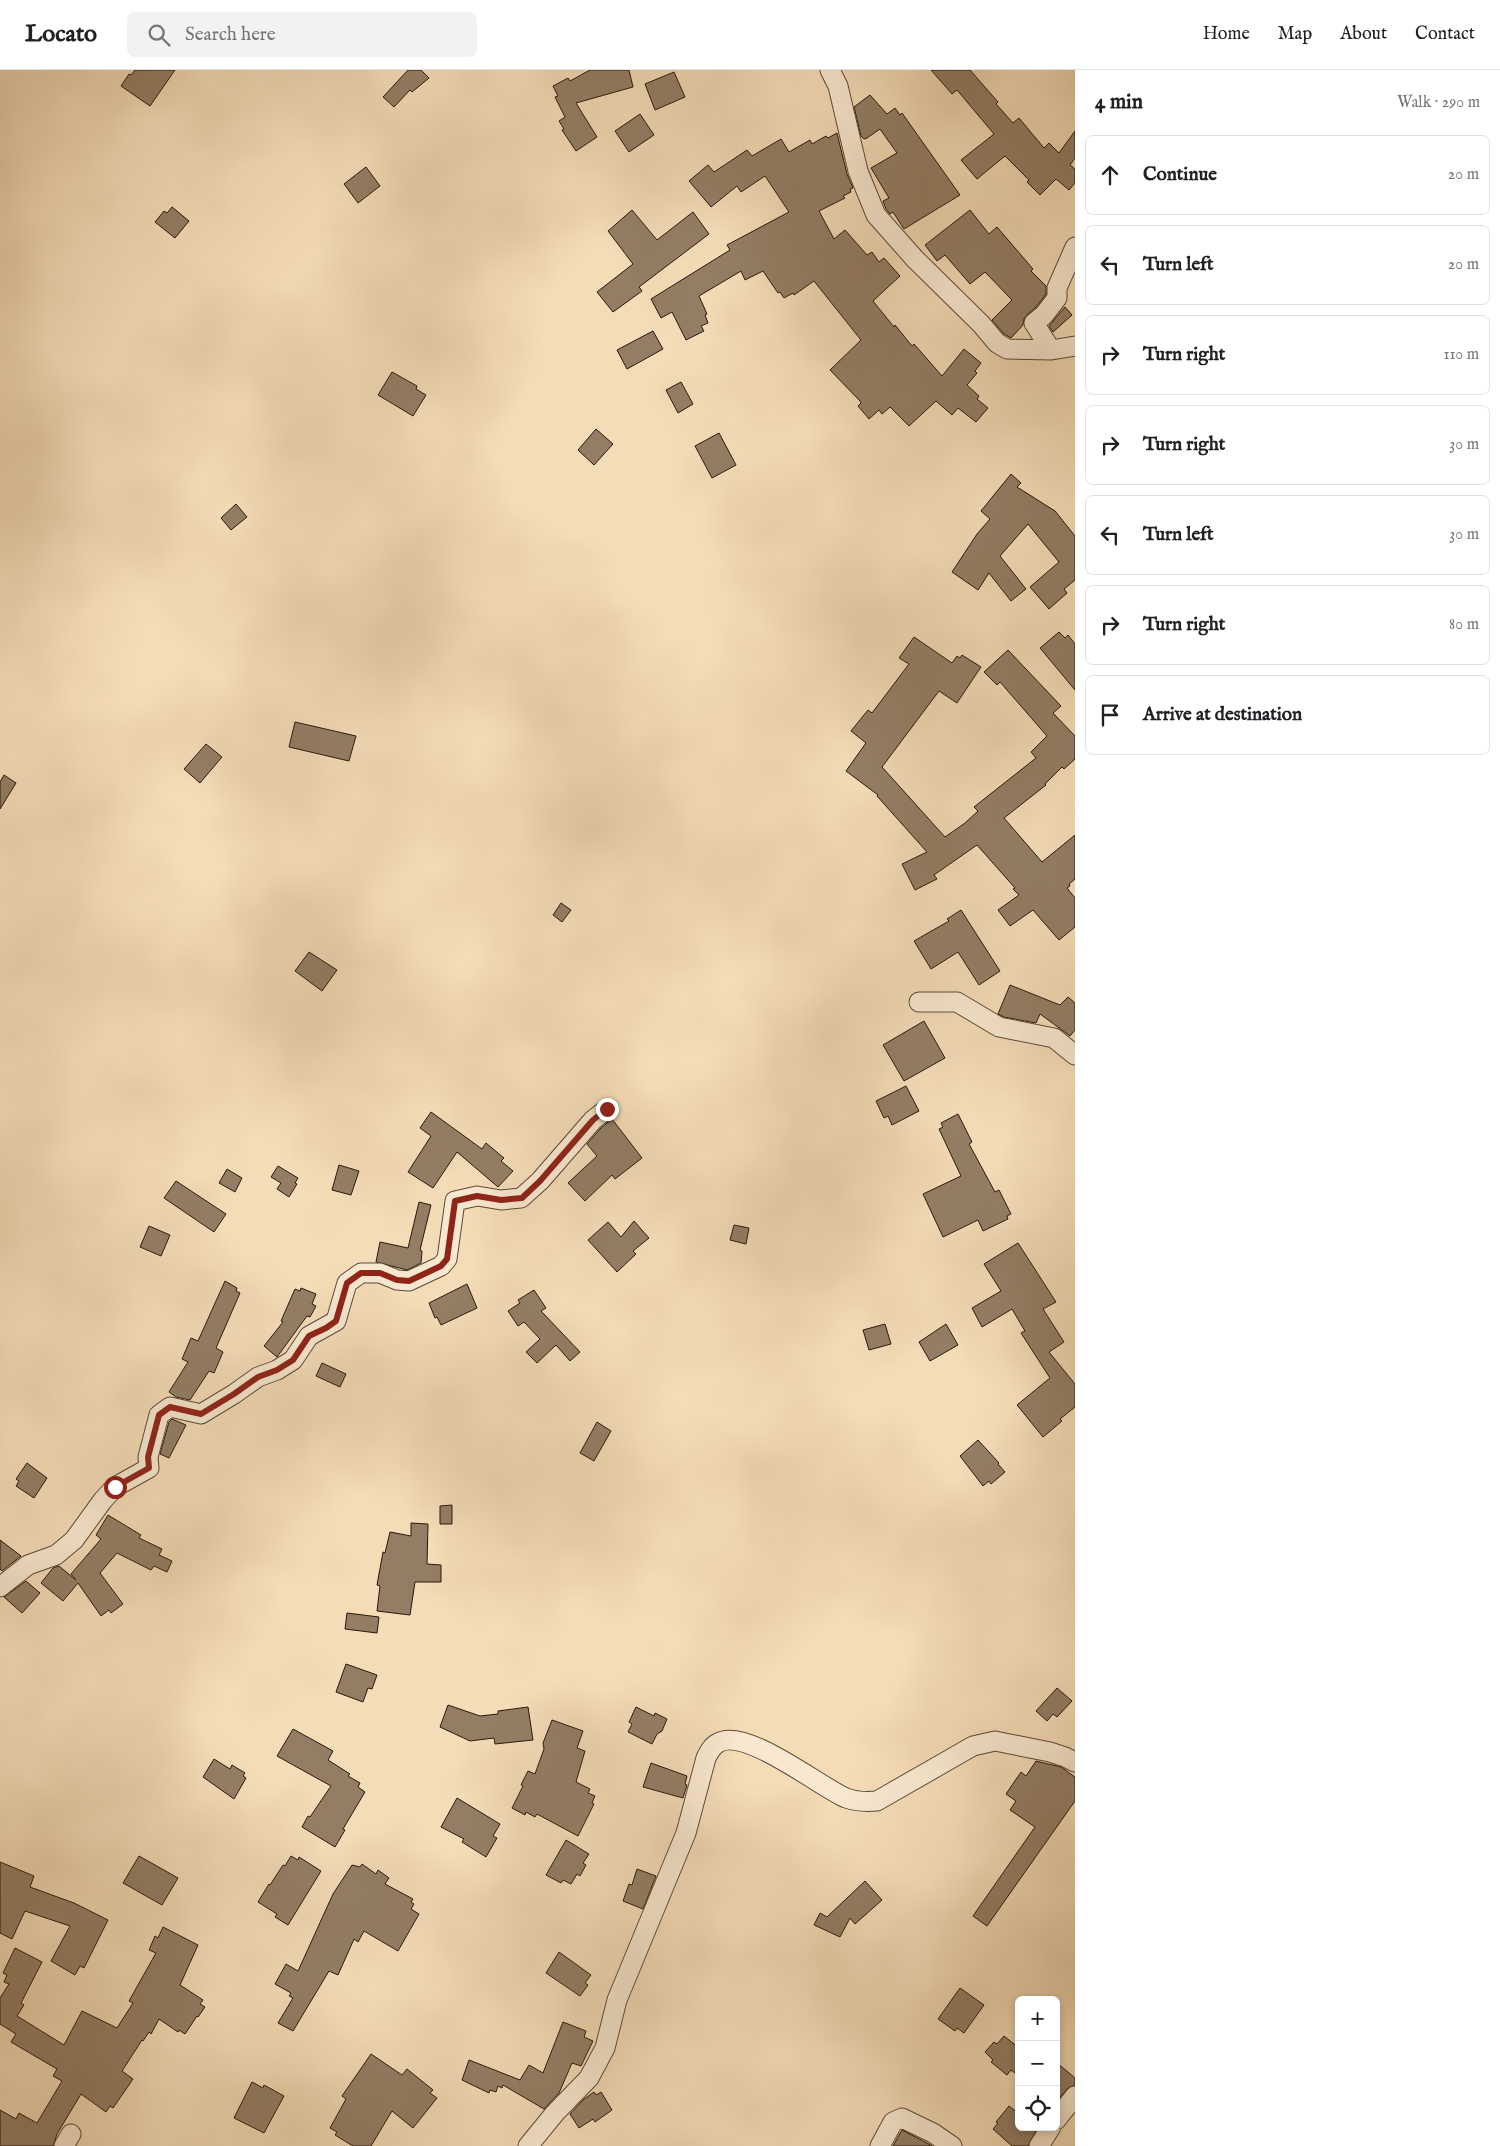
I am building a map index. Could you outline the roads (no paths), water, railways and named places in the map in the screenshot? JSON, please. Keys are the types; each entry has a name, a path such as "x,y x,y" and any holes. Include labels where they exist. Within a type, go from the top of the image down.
{"street":[{"path":"830,70 838,86 858,171 876,215 915,259 981,324 996,343 1007,349 1051,350 1075,346"},
{"path":"1051,350 1034,323 1044,315 1057,298 1057,288 1075,247"},
{"path":"919,1002 957,1002 998,1027 1054,1038 1075,1055"},
{"path":"0,1587 28,1565 56,1555 74,1540 102,1500 115,1487 149,1468 148,1457 159,1415 170,1407 201,1414 258,1377 277,1370 293,1360 309,1336 336,1321 347,1283 361,1273 380,1273 397,1280 409,1281 441,1266 447,1259 455,1201 477,1196 501,1200 522,1198 540,1181 593,1120 607,1109"},
{"path":"528,2146 555,2113 589,2078 605,2048 617,2000 686,1833 706,1758 718,1742 727,1739 742,1740 771,1754 846,1798 863,1802 877,1801 973,1746 994,1741 1050,1752 1065,1756 1075,1762"},
{"path":"1060,2115 1075,2096"},
{"path":"880,2146 893,2122 902,2118 933,2132 952,2146"},
{"path":"1039,2146 1048,2131"}]}
